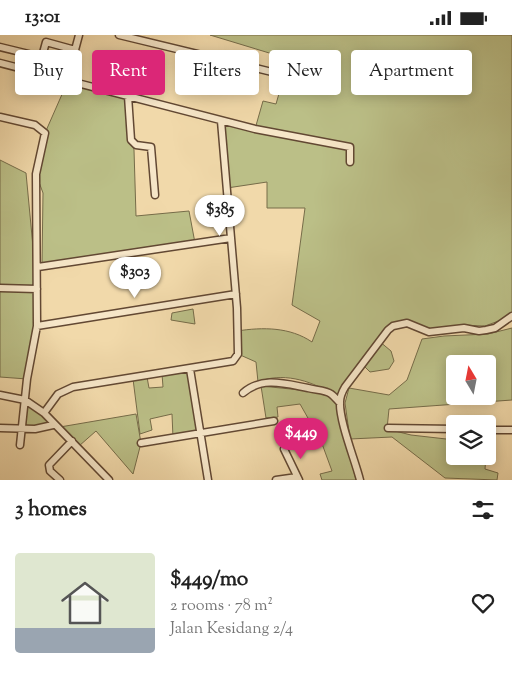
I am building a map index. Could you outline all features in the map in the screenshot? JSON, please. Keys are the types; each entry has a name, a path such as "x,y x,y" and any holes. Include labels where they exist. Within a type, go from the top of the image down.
{"street":[{"path":"0,47 37,56 42,53 46,42 75,49 79,35"},
{"path":"119,35 269,72"},
{"path":"0,65 15,68"},
{"path":"82,84 221,121 350,147 350,162"},
{"path":"128,96 131,140 136,145 151,147 154,195"},
{"path":"0,117 35,125 45,133 36,174 37,326 27,379 20,445"},
{"path":"44,413 58,394 64,390 233,361 238,354 236,294 221,121"},
{"path":"38,267 231,238"},
{"path":"0,288 37,289"},
{"path":"37,326 236,294"},
{"path":"360,480 343,419 340,403 341,395 388,330 393,326 407,323 429,332 464,328 478,331 495,328 512,316"},
{"path":"190,369 208,480"},
{"path":"243,393 258,384 268,382 279,383 331,394 340,403"},
{"path":"0,395 25,400 44,413 53,425 72,441 110,480"},
{"path":"141,443 274,421"},
{"path":"0,428 35,429 53,425"},
{"path":"388,428 446,429"},
{"path":"496,430 512,431"},
{"path":"60,480 50,471 49,465 72,441"},
{"path":"276,480 298,478 284,449"}],"green space":[{"path":"210,35 512,35 512,316 485,326 461,325 424,331 400,323 379,341 391,351 394,361 389,369 370,372 362,364 336,400 356,480 322,480 320,474 332,471 321,441 300,404 277,407 278,417 266,418 261,386 330,393 314,384 295,379 276,378 258,382 256,362 238,354 237,331 276,329 295,333 312,342 320,321 292,305 305,208 267,208 267,182 227,188 221,121 255,129 263,101 276,104 279,95 341,95 341,50 269,50 269,53"},
{"path":"82,86 92,88 92,95 128,96 134,150 136,216 189,211 195,243 42,266 43,193 36,174 45,133 62,95 82,95"},
{"path":"0,160 26,173 37,289 37,326 27,379 0,377"},
{"path":"193,309 195,324 171,320 172,313"},
{"path":"512,328 512,400 496,401 496,355 446,355 446,405 389,409 387,429 411,435 446,439 446,465 485,465 485,469 498,473 497,480 445,478 392,437 350,439 345,403 349,388 389,395 407,380 422,339 488,334"},
{"path":"190,369 200,433 173,438 172,414 150,419 152,430 140,434 133,379 147,377 149,388 163,387 162,374"},
{"path":"25,400 53,425 21,428"},
{"path":"136,414 141,443 133,474 96,431 79,446 60,427"}]}
